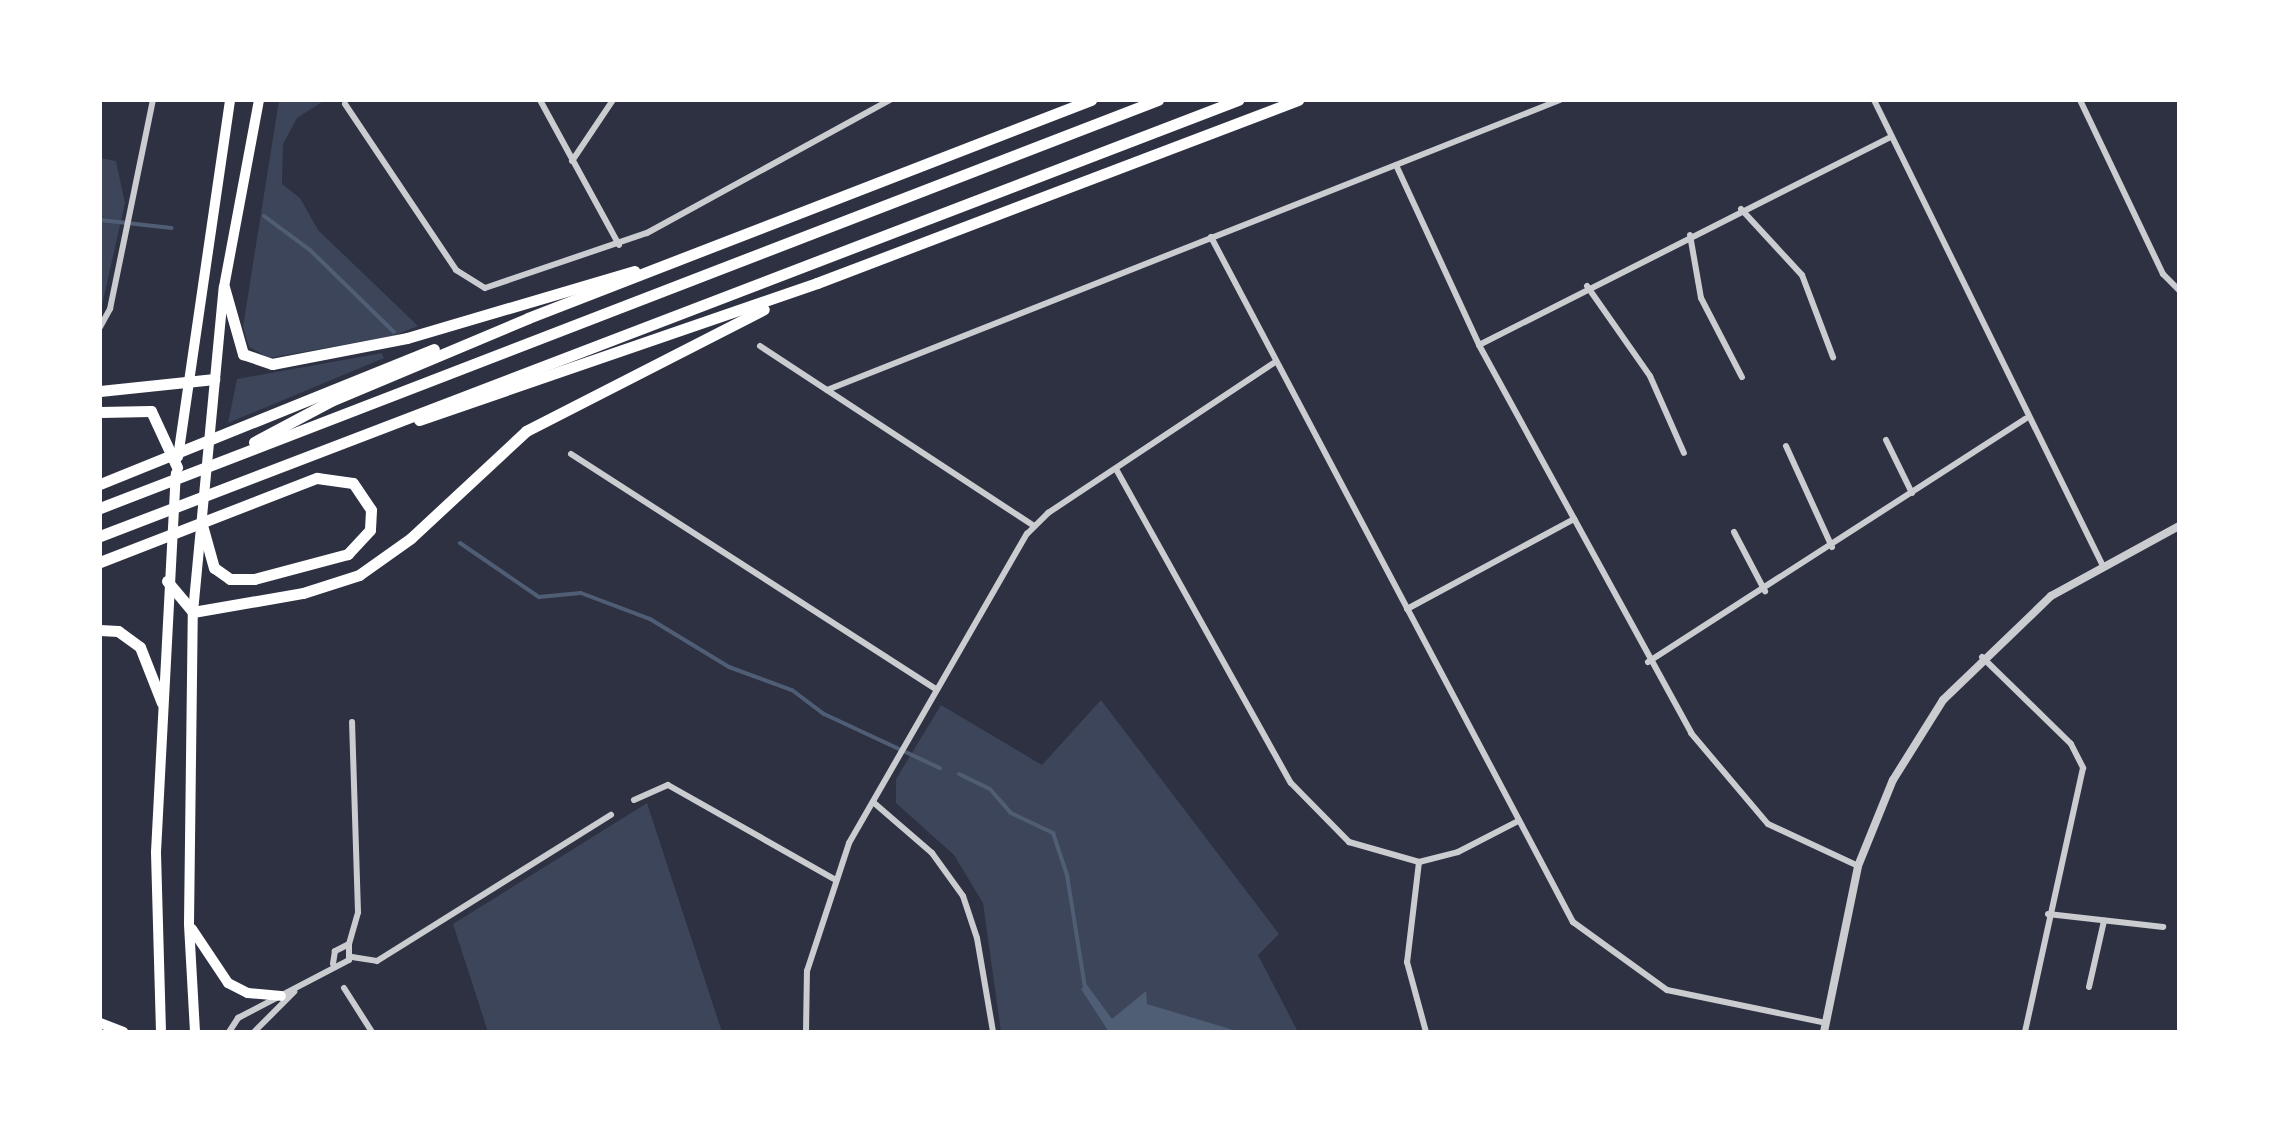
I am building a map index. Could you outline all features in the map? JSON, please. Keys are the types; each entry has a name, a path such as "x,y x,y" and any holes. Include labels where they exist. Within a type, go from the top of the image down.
{"highway":[{"path":"233,456 331,401 504,328 1091,100"},
{"path":"100,508 1158,100"},
{"path":"100,536 1238,100"},
{"path":"339,444 818,283 1298,100"},
{"path":"224,287 242,354 272,364 407,338 663,267"},
{"path":"167,581 193,612 303,593 359,575 411,538 507,446 550,416 818,283"},
{"path":"100,484 401,361 504,328"},
{"path":"100,391 214,379"},
{"path":"100,412 146,408 177,467"},
{"path":"100,562 318,478 352,483 371,510 363,540 338,558 237,580 204,559 202,526"},
{"path":"100,630 118,631 140,647 162,703"}],"main road":[{"path":"160,1032 162,703 168,564 183,416 230,100"},
{"path":"202,526 224,287 258,100"},
{"path":"195,1032 189,924 193,612 204,559"},
{"path":"189,924 228,983 248,994 281,996"},
{"path":"100,1022 123,1032"}],"street":[{"path":"100,327 122,248 153,100"},
{"path":"540,100 620,246"},
{"path":"572,161 613,100"},
{"path":"345,104 471,285 485,288 620,246 890,100"},
{"path":"827,390 1560,100"},
{"path":"1874,100 2025,419 2102,564"},
{"path":"2080,100 2163,274 2179,290"},
{"path":"1479,344 1587,286 1890,137"},
{"path":"1396,165 1479,344 1648,662 1706,754 1768,824 1858,866"},
{"path":"1741,209 1802,276 1832,357"},
{"path":"1690,235 1701,298 1742,377"},
{"path":"1211,237 1274,363 1574,922 1650,982 1680,994 1825,1027 1858,866 1906,756 1982,656 2051,596 2102,564 2179,526"},
{"path":"1587,286 1650,376 1684,453"},
{"path":"760,346 1034,526"},
{"path":"806,1032 804,984 834,879 889,772 1034,526 1274,363"},
{"path":"1648,662 1765,591 2025,419"},
{"path":"1886,440 1912,493"},
{"path":"1786,446 1832,547"},
{"path":"571,454 937,690"},
{"path":"1116,469 1292,783 1342,837 1419,862 1458,852 1518,820"},
{"path":"1406,609 1574,519"},
{"path":"1734,532 1765,591"},
{"path":"1982,656 2081,759 2082,783 2048,914 2025,1032"},
{"path":"352,722 358,912 349,944 352,957"},
{"path":"634,800 668,785 834,879"},
{"path":"873,802 932,853 963,896 977,938 992,1032"},
{"path":"231,1031 242,1017 333,964 352,957 377,960 611,815"},
{"path":"1419,862 1407,956 1426,1032"},
{"path":"2048,914 2163,927"},
{"path":"2090,988 2104,921"},
{"path":"333,964 335,951 349,944"},
{"path":"242,1017 254,1031 302,984"},
{"path":"344,988 372,1032"}],"shaded area":[{"path":"279,100 322,102 297,118 283,144 282,184 300,198 318,230 418,326 393,336 269,358 249,347 243,327"},
{"path":"100,158 116,161 125,203 100,314"},
{"path":"382,353 384,358 228,423 237,379"},
{"path":"1101,700 1279,934 1258,955 1298,1032 1001,1032 983,903 954,855 896,803 896,779 941,705 1042,765"},
{"path":"647,803 722,1032 488,1032 453,924"},
{"path":"1087,985 1112,1019 1146,991 1147,1004 1240,1032 1109,1032 1081,989"}],"waterway":[{"path":"264,216 310,250 394,332"},
{"path":"100,220 172,228"},
{"path":"460,543 539,597 581,593 650,619 729,667 792,690 824,714 940,768"},
{"path":"959,774 990,789 1011,813 1053,833 1067,875 1085,988"}]}
